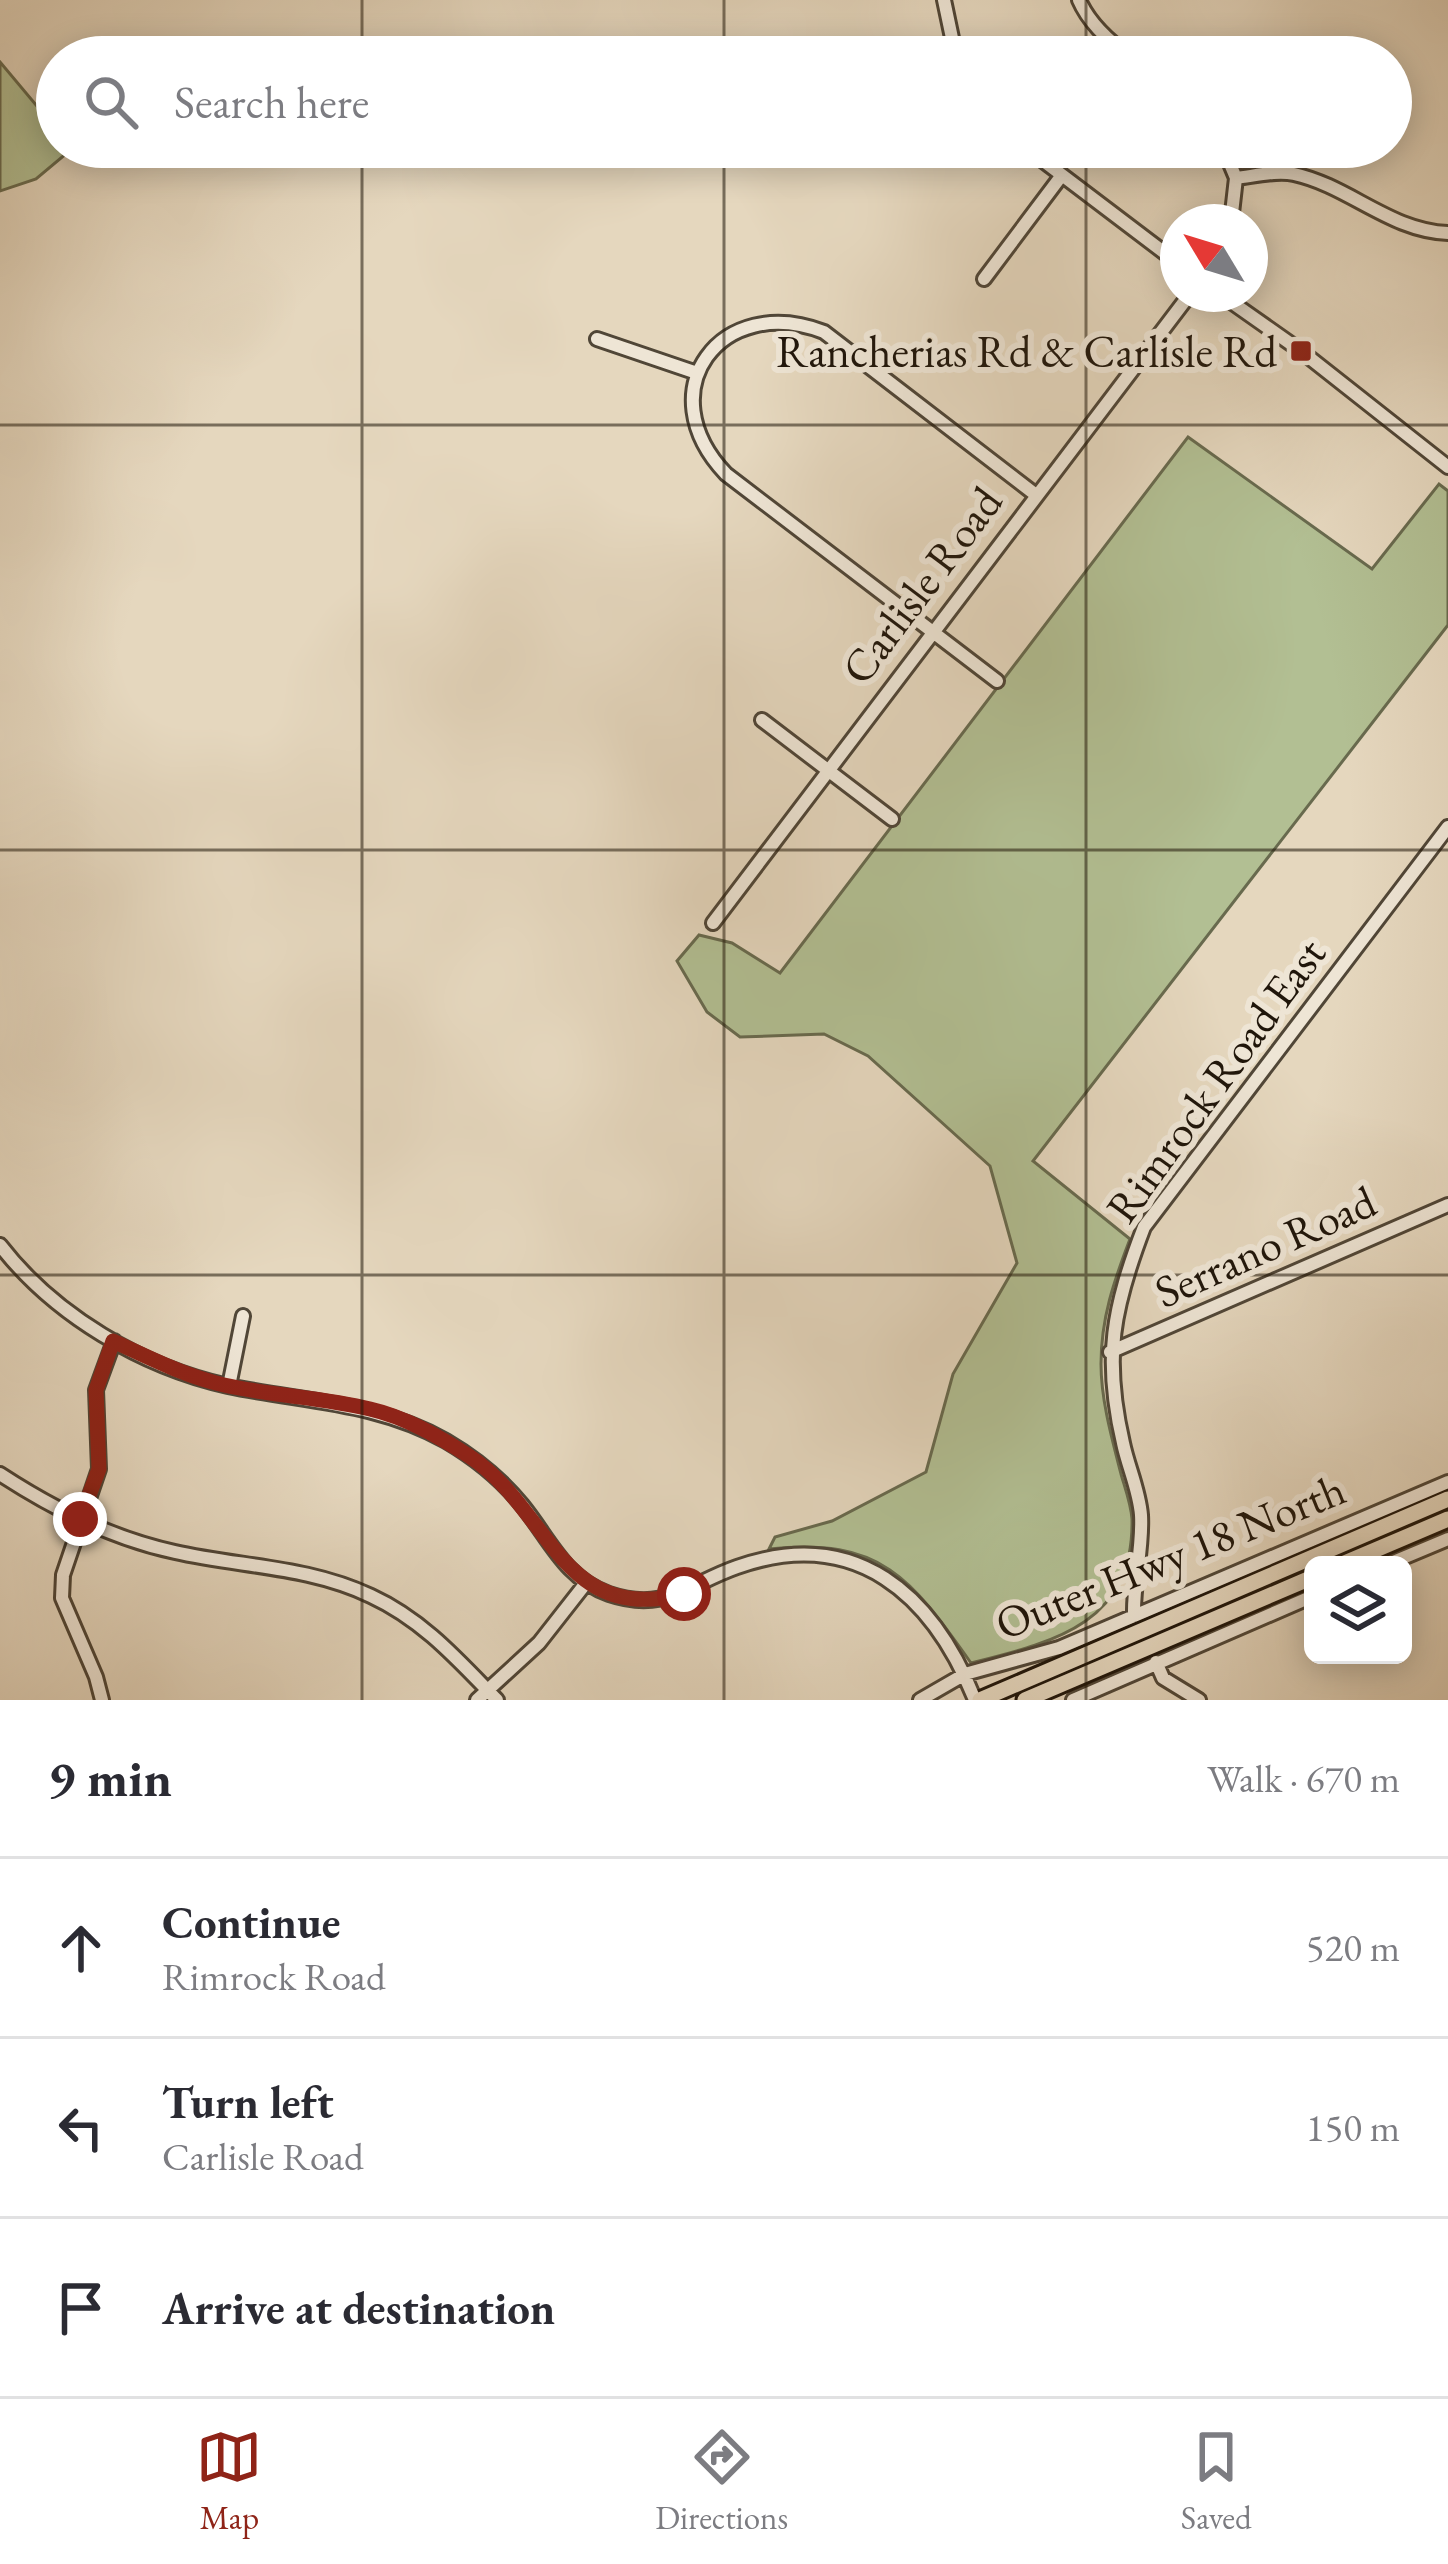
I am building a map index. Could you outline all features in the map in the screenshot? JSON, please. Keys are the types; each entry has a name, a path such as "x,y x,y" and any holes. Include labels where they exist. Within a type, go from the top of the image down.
{"main road":[{"path":"978,1700 1448,1499"},
{"path":"1361,1556 1448,1519"},
{"path":"1025,1700 1304,1581"}],"street":[{"path":"944,0 952,36"},
{"path":"1079,0 1106,36"},
{"path":"1053,168 1160,249"},
{"path":"1232,168 1236,178 1234,204"},
{"path":"1236,178 1291,173 1376,213 1429,232 1448,233"},
{"path":"984,279 1062,175"},
{"name":"Carlisle Road","path":"713,923 1176,312"},
{"path":"1245,312 1448,467"},
{"path":"997,681 705,452 693,423 697,373 725,338 760,321 795,321 824,332 1036,495"},
{"path":"597,338 697,373"},
{"path":"762,720 892,819"},
{"name":"Rimrock Road East","path":"1134,1616 1133,1583 1142,1520 1122,1441 1110,1352 1120,1288 1144,1227 1448,827"},
{"name":"Serrano Road","path":"1110,1352 1448,1205"},
{"path":"0,1245 37,1286 113,1341 195,1377 374,1409 447,1442 498,1478 562,1561 586,1583 637,1601 662,1599 684,1594 738,1566 780,1556 835,1559 886,1577 926,1611 978,1700"},
{"path":"229,1386 244,1316"},
{"path":"102,1700 62,1598 66,1561 99,1469 96,1390 113,1341"},
{"path":"0,1474 80,1519 172,1552 295,1570 371,1596 408,1616 450,1649 488,1697 586,1583"},
{"name":"Outer Hwy 18 North","path":"920,1700 965,1674 1059,1648 1448,1482"},
{"path":"1407,1556 1448,1539"},
{"path":"1073,1700 1304,1600"},
{"path":"1156,1662 1163,1678 1198,1700"}],"green space":[{"path":"0,62 36,105 36,168 49,168 36,179 0,191"},
{"path":"1188,437 1372,569 1439,484 1448,491 1448,625 1033,1161 1130,1239 1110,1300 1101,1364 1108,1419 1132,1519 1129,1554 1119,1583 1104,1605 1083,1622 1059,1636 971,1663 930,1608 890,1570 839,1550 769,1549 775,1537 832,1521 926,1472 953,1374 1017,1263 990,1166 868,1056 824,1034 740,1037 707,1012 677,961 699,935 732,943 780,973"}],"place":[{"name":"Rancherias Rd & Carlisle Rd","path":"1301,351"}],"route":[{"path":"80,1519 99,1469 96,1390 113,1341 195,1377 374,1409 407,1421 498,1478 572,1573 586,1583 637,1601 684,1594"}]}
